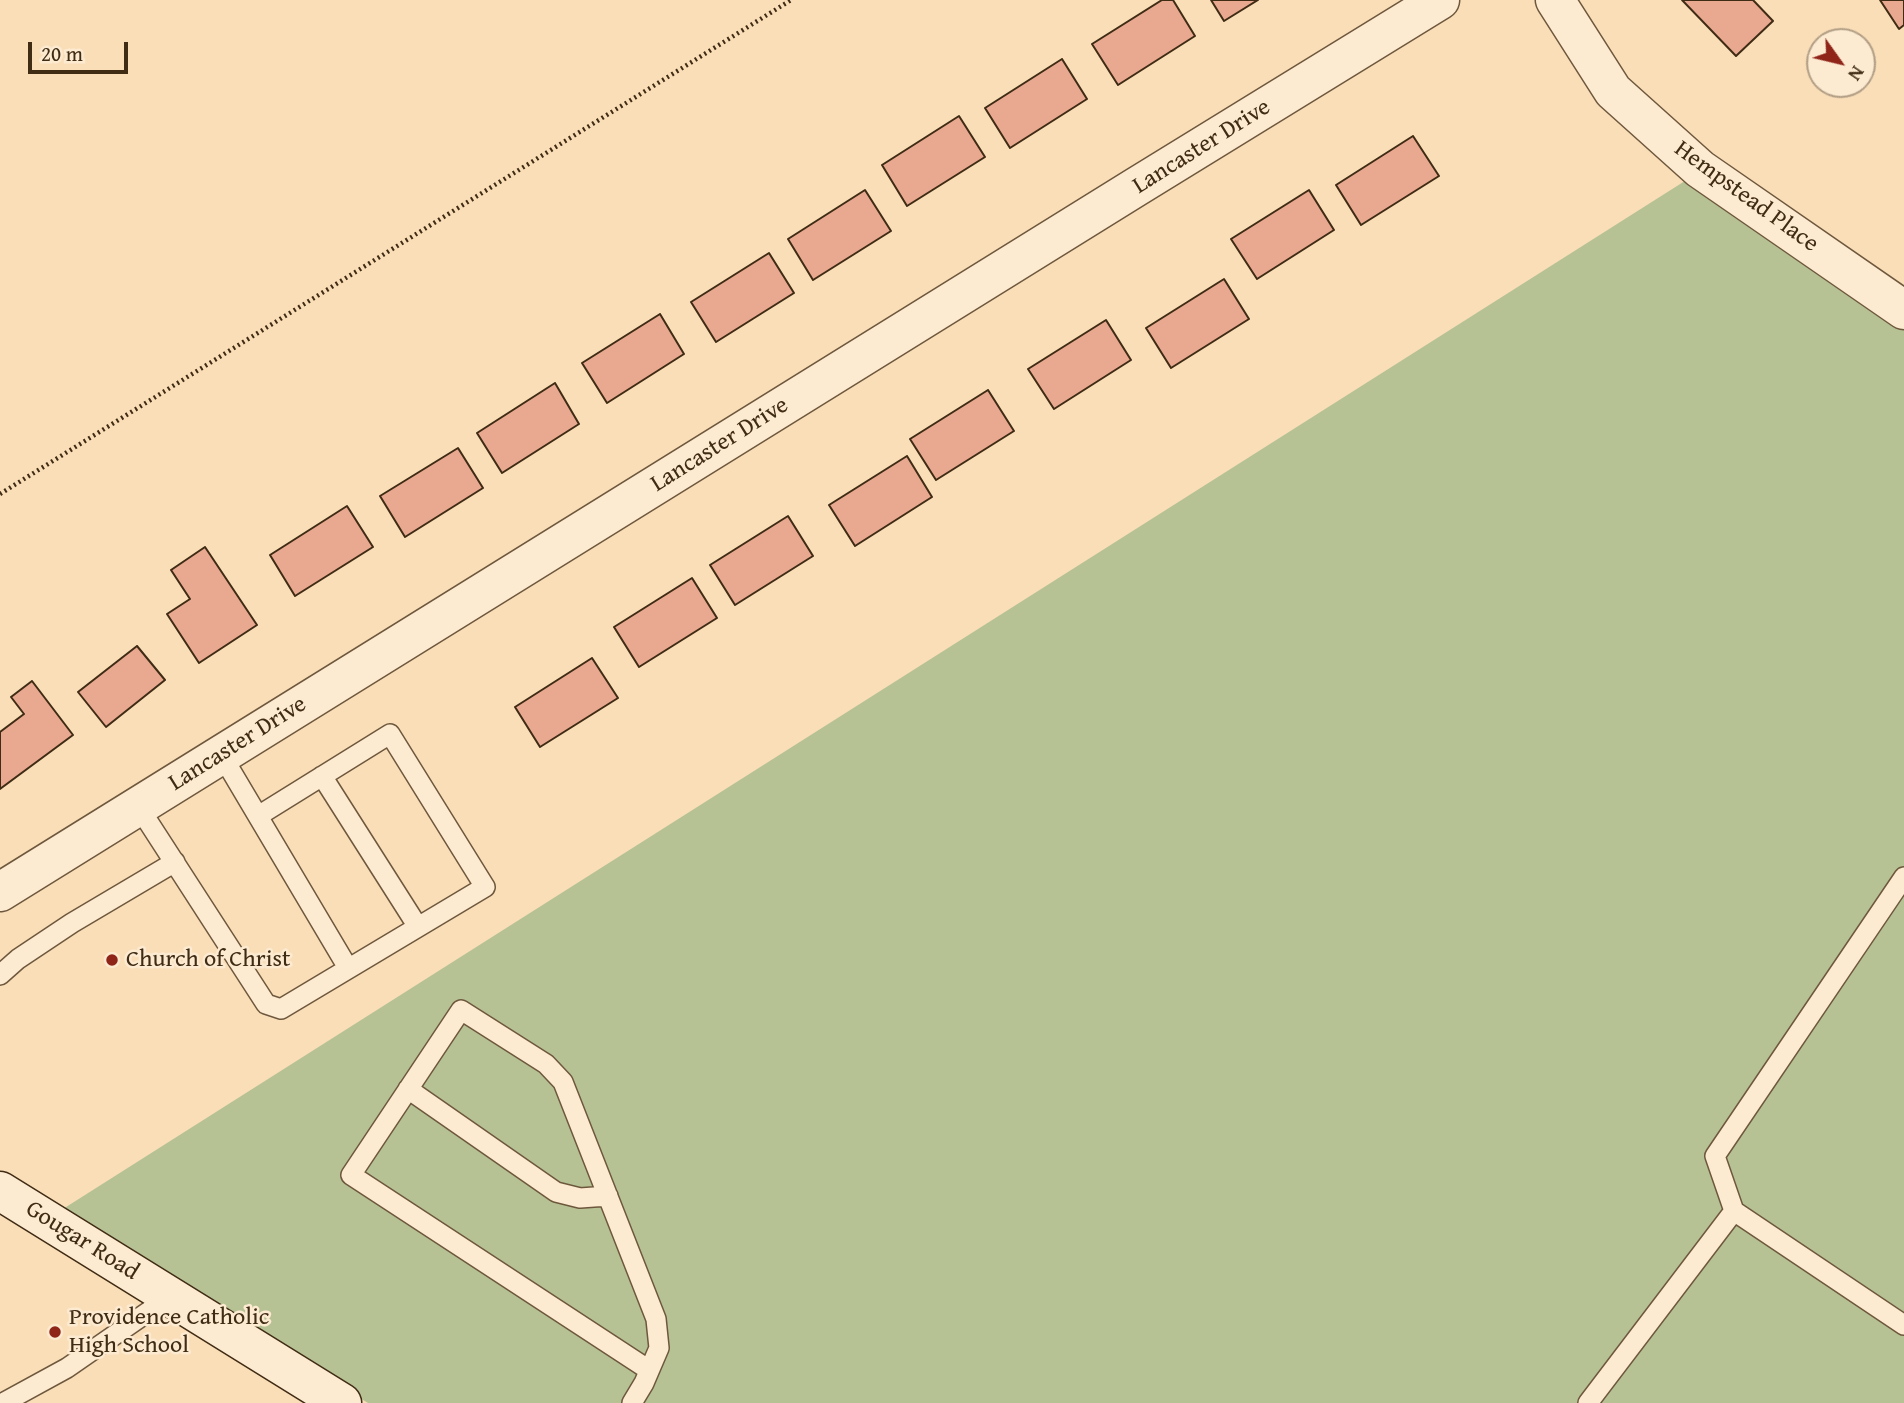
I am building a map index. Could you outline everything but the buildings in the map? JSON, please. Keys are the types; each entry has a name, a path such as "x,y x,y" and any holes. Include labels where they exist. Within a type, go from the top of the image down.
{"street":[{"name":"Lancaster Drive","path":"0,892 1440,0"},
{"name":"Hempstead Place","path":"1555,0 1613,91 1690,160 1904,310"},
{"name":"Gougar Road","path":"0,1191 342,1403"}],"lane":[{"path":"138,806 266,1004 281,1009 485,887 390,734 258,816"},
{"path":"222,754 348,968"},
{"path":"321,776 418,927"},
{"path":"0,975 18,959 72,923 174,862"},
{"path":"1904,877 1715,1156 1734,1211 1904,1325"},
{"path":"632,1403 649,1370 659,1348 656,1319 563,1082 546,1064 461,1010 351,1175 649,1370"},
{"path":"408,1089 556,1192 580,1198 608,1196"},
{"path":"1588,1403 1734,1211"},
{"path":"3,1403 67,1368 171,1296"}],"path":[{"path":"0,494 791,0"}],"green space":[{"path":"1688,179 1904,328 1904,1403 368,1403 55,1214"}],"place":[{"name":"Church of Christ","path":"112,960"},
{"name":"Providence Catholic High School","path":"55,1332"}]}
